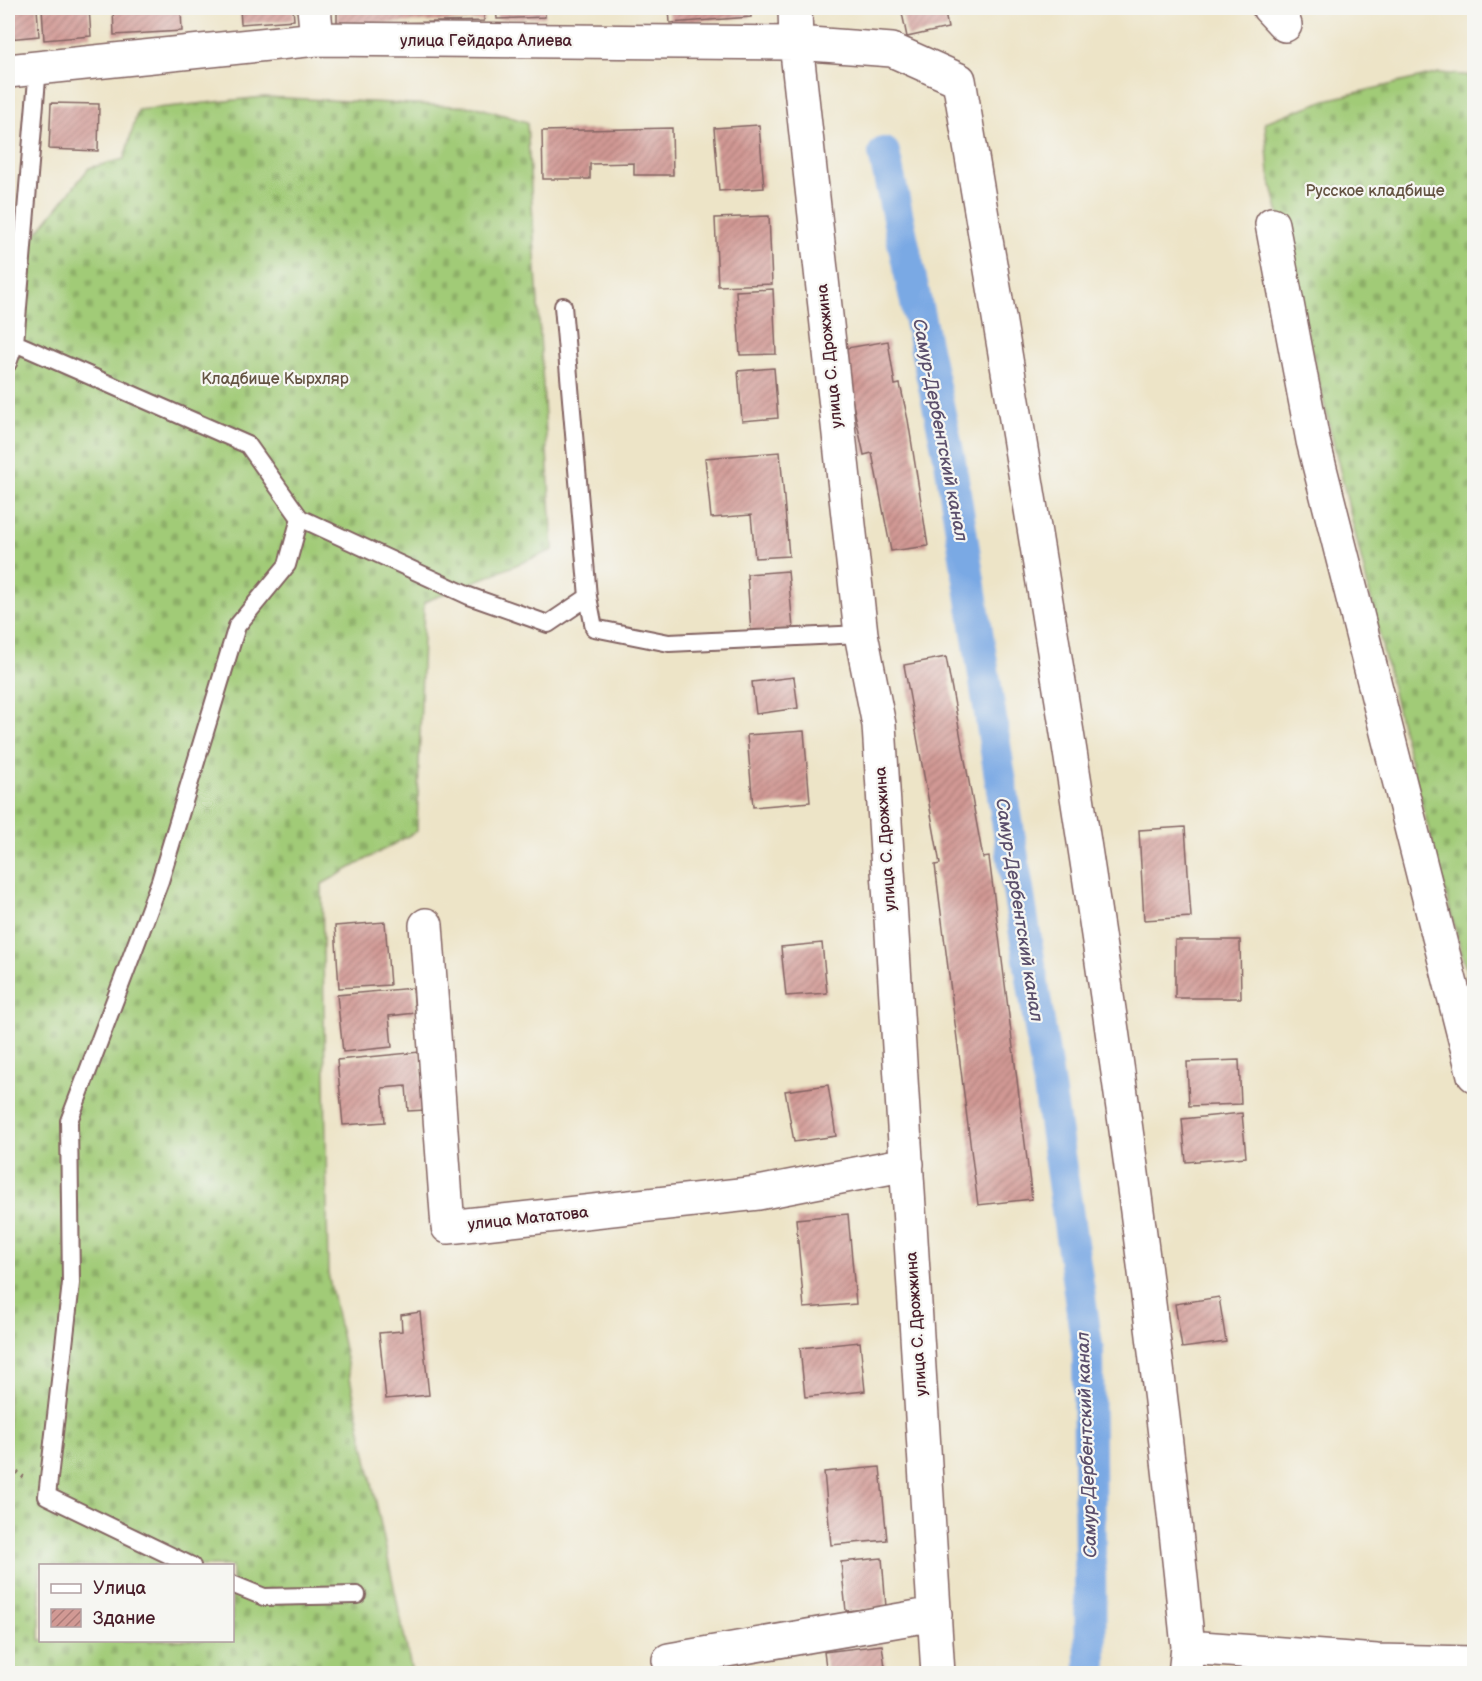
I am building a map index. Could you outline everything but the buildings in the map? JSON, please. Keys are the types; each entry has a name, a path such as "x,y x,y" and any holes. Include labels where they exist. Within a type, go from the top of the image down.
{"street":[{"path":"314,8 316,39"},
{"name":"улица С. Дрожжина","path":"795,8 796,43 861,634 879,725 938,1674"},
{"name":"улица Гейдара Алиева","path":"23,69 316,39 796,43 892,50 959,80 1092,888 1155,1341 1186,1660"},
{"path":"1272,224 1313,441 1474,1075"},
{"name":"улица Мататова","path":"426,925 448,1227 759,1193 907,1164"},
{"path":"669,1660 935,1614"},
{"path":"1186,1660 1474,1663"}],"lane":[{"path":"8,363 15,343 23,69"},
{"path":"563,306 588,597 594,628 669,643 861,634"},
{"path":"15,343 248,445 300,518 469,596 548,624 588,597"},
{"path":"188,1564 47,1496 71,1283 69,1121 160,881 237,626 287,565 300,518"},
{"path":"234,1585 264,1597 357,1595"}],"green space":[{"name":"Русское кладбище","path":"1439,73 1474,76 1474,1000 1400,721 1269,173 1265,122 1326,100"},
{"name":"Кладбище Кырхляр","path":"264,97 477,107 527,122 553,550 424,602 417,831 322,884 328,1273 412,1673 8,1674 8,269 89,168 124,159 138,110"}],"waterway":[{"name":"Самур-Дербентский канал","path":"884,153 950,461 1045,1060 1088,1352 1091,1674"}]}
